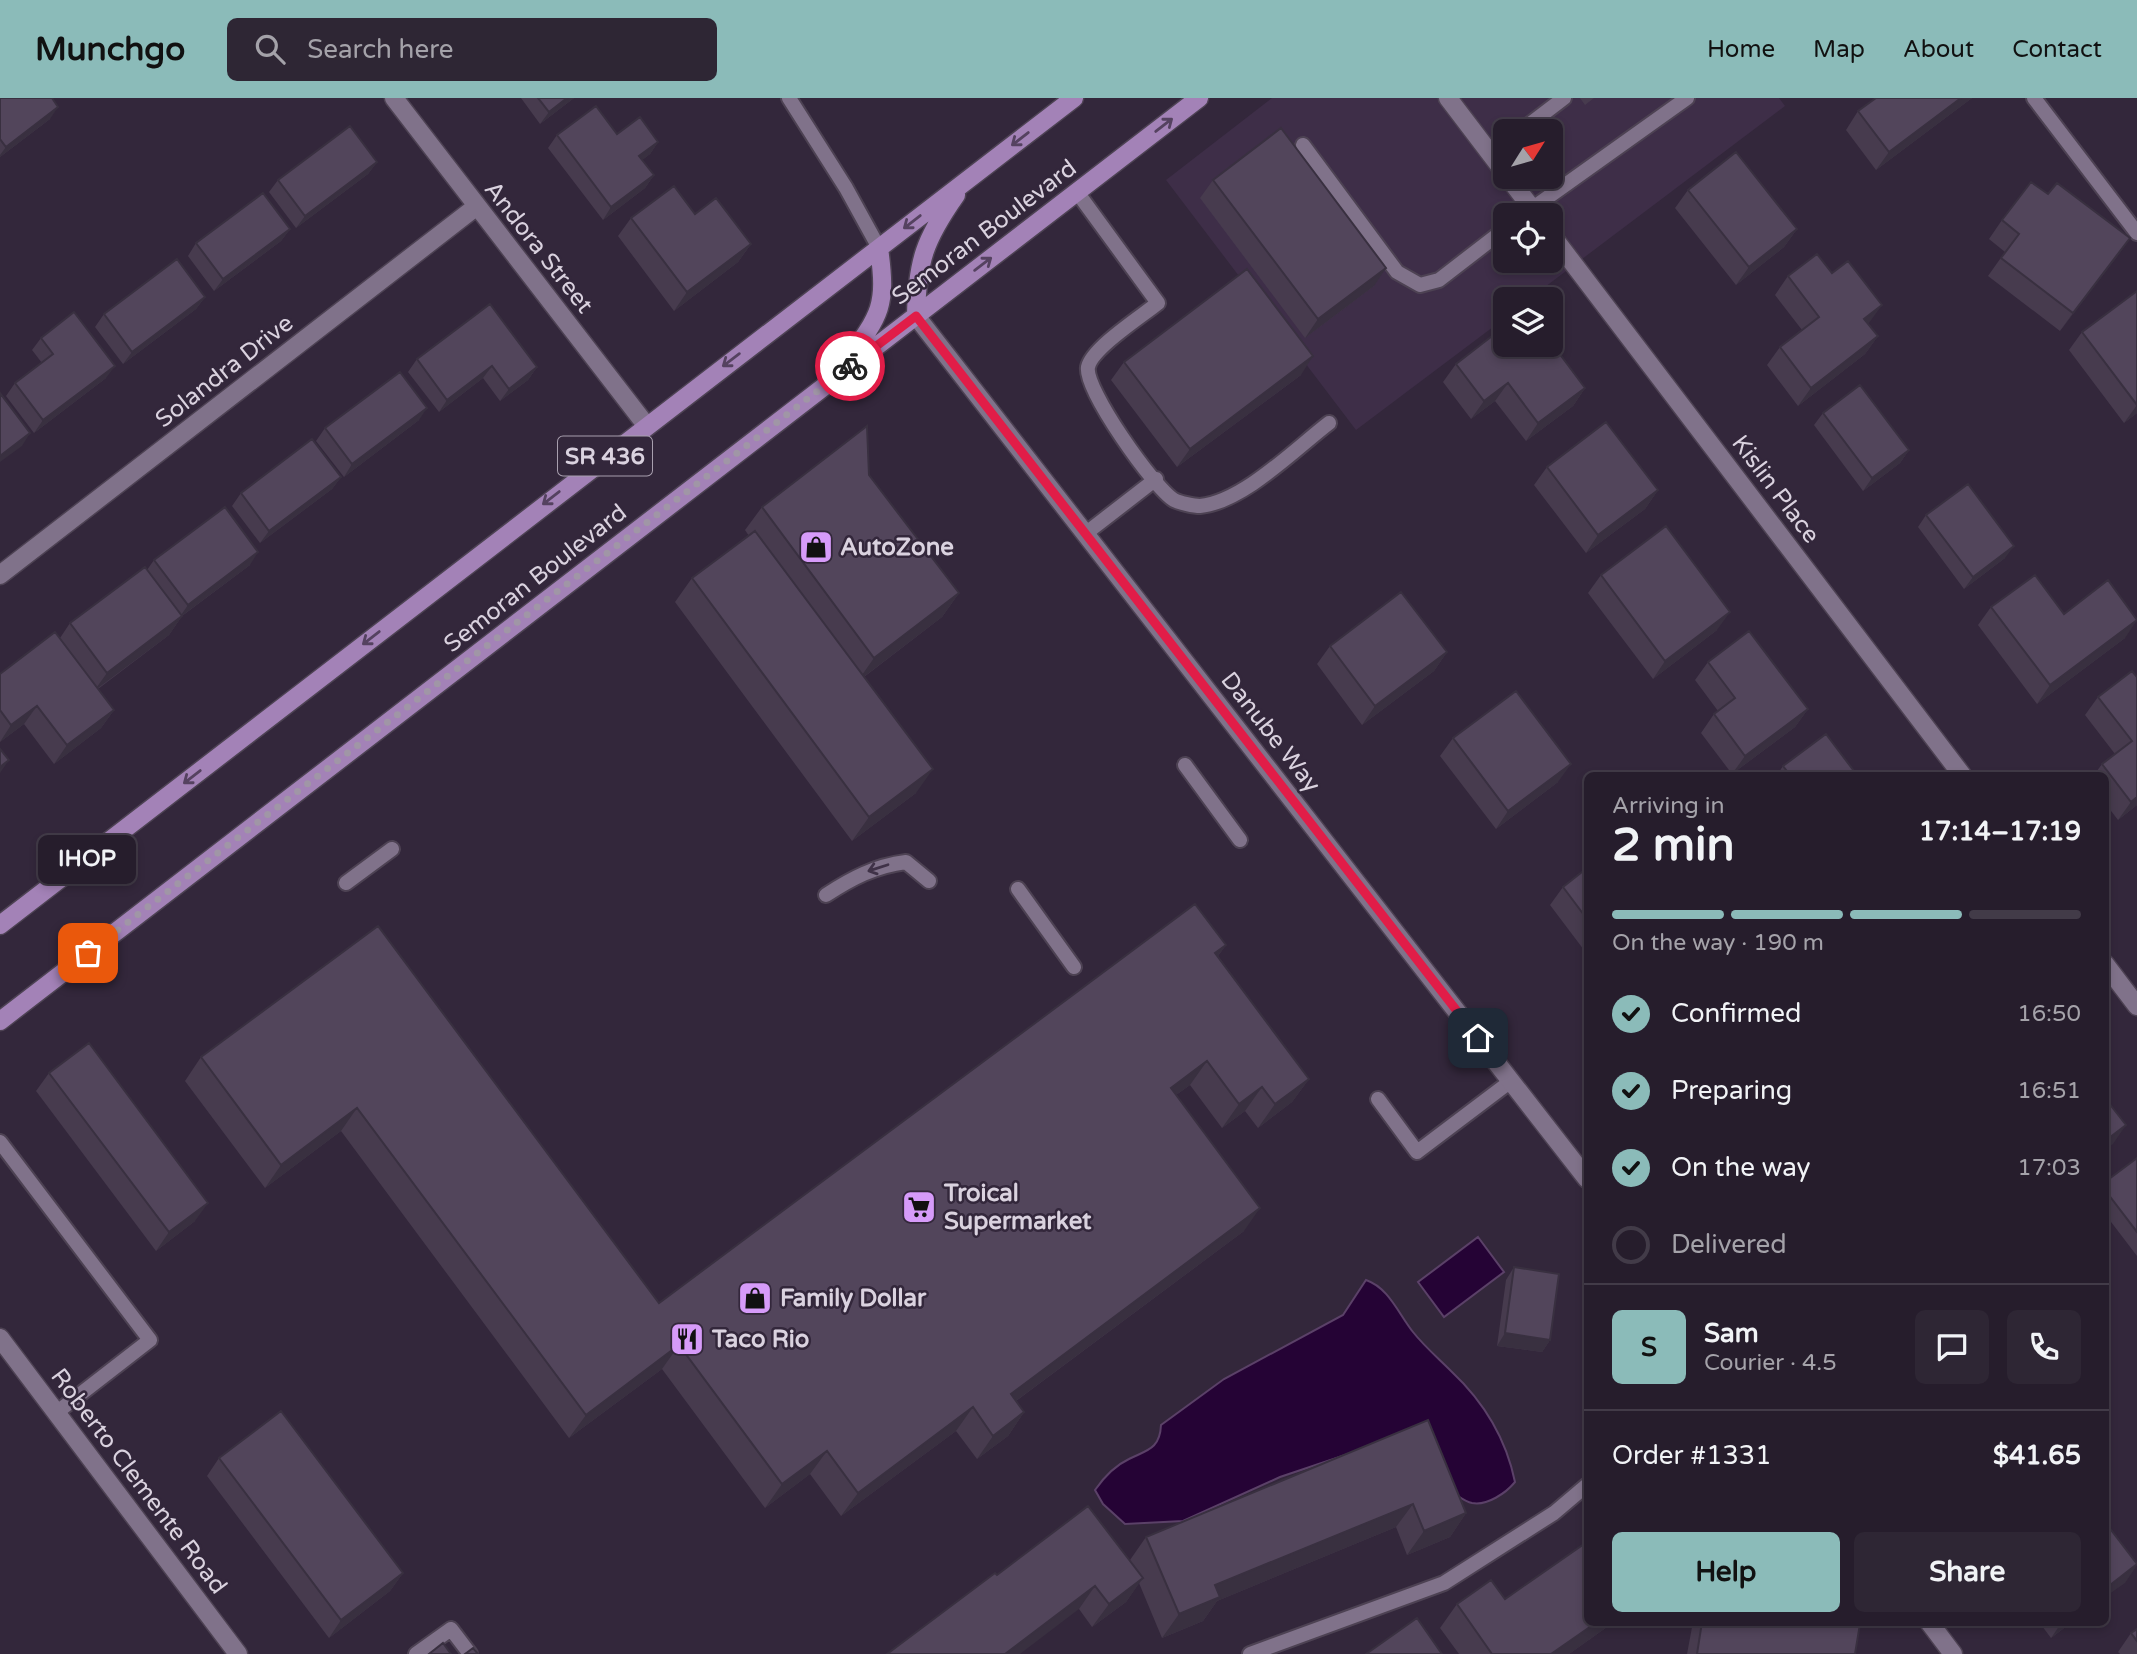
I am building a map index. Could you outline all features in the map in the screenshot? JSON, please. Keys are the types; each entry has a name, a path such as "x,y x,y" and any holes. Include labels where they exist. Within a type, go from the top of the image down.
{"main road":[{"name":"Semoran Boulevard","path":"0,925 1074,98"},
{"name":"Semoran Boulevard","path":"0,1021 1199,98"},
{"path":"916,316 916,280 931,232 967,181"},
{"path":"832,380 875,322 884,287 879,248"}],"street":[{"name":"Andora Street","path":"394,98 646,425"},
{"path":"1448,98 1493,144"},
{"name":"Solandra Drive","path":"0,575 477,206"},
{"name":"Kislin Place","path":"1563,250 1960,772"},
{"name":"Danube Way","path":"916,316 1584,1175"},
{"path":"2109,969 2137,1006"},
{"name":"Roberto Clemente Road","path":"0,1338 238,1654"},
{"path":"1932,1626 1953,1654"}],"lane":[{"path":"789,98 846,188 879,248"},
{"path":"1537,119 1564,98"},
{"path":"1545,203 1687,98"},
{"path":"2035,98 2137,233"},
{"path":"1303,145 1397,272 1420,285 1439,280 1493,238"},
{"path":"1077,192 1158,303 1094,355 1087,369 1093,391 1123,439 1174,500 1198,506 1233,497 1329,423"},
{"path":"1086,534 1156,479"},
{"path":"1185,765 1240,840"},
{"path":"346,883 392,849"},
{"path":"826,895 851,878 881,865 906,862 929,881"},
{"path":"1018,889 1074,967"},
{"path":"1378,1099 1417,1152 1511,1082"},
{"path":"0,1142 150,1340 56,1413"},
{"path":"1253,1654 1444,1583 1555,1513 1584,1488"},
{"path":"416,1654 451,1629 470,1654"}],"shaded area":[{"path":"1272,98 1779,98 1785,106 1545,287 1493,287 1493,327 1356,430 1166,180"},
{"path":"1478,1237 1504,1272 1444,1317 1418,1282"},
{"path":"1366,1280 1387,1295 1417,1337 1463,1383 1483,1408 1506,1450 1511,1466 1515,1482 1507,1490 1484,1503 1472,1503 1463,1499 1443,1484 1396,1438 1280,1477 1183,1521 1125,1524 1103,1504 1095,1490 1098,1485 1119,1465 1151,1448 1158,1439 1161,1425 1224,1379 1343,1315"}],"building":[{"path":"0,98 52,98 58,107 6,147 0,139"},
{"path":"538,98 567,98 549,112"},
{"path":"1876,98 1961,98 1889,152 1858,111"},
{"path":"596,106 617,134 640,117 658,142 639,156 654,175 611,207 557,135"},
{"path":"350,126 377,162 305,216 278,180"},
{"path":"1281,128 1386,268 1318,319 1213,180"},
{"path":"1736,152 1797,229 1749,267 1688,190"},
{"path":"2031,182 2048,194 2057,183 2130,238 2073,313 2001,258 2019,234 2002,220"},
{"path":"674,186 695,214 716,198 751,244 687,292 631,218"},
{"path":"263,193 290,229 223,279 196,243"},
{"path":"1817,254 1832,273 1848,261 1882,305 1864,319 1878,336 1811,388 1780,347 1819,317 1788,276"},
{"path":"177,259 205,297 132,352 104,314"},
{"path":"1247,269 1313,356 1190,449 1124,362"},
{"path":"2137,291 2137,405 2082,332"},
{"path":"490,304 537,367 509,389 492,366 447,400 417,359"},
{"path":"74,312 115,366 43,420 15,383 53,354 41,338"},
{"path":"1493,335 1493,357 1562,357 1585,388 1538,423 1508,383 1484,401 1456,364"},
{"path":"400,372 427,408 352,464 325,428"},
{"path":"1860,385 1909,450 1872,478 1823,413"},
{"path":"0,393 30,433 0,456"},
{"path":"1606,422 1658,490 1598,535 1547,467"},
{"path":"867,426 869,475 959,593 874,658 762,507"},
{"path":"312,439 341,477 269,531 241,493"},
{"path":"1968,484 2014,546 1973,577 1926,515"},
{"path":"225,507 258,552 188,605 154,560"},
{"path":"1666,526 1730,612 1665,661 1601,575"},
{"path":"755,531 933,769 869,817 692,578"},
{"path":"145,567 182,616 107,673 70,623"},
{"path":"2035,575 2064,614 2108,580 2137,620 2050,685 1991,607"},
{"path":"1401,592 1447,652 1375,706 1330,646"},
{"path":"1749,631 1808,709 1745,756 1714,714 1735,698 1708,662"},
{"path":"55,632 114,710 67,745 37,706 11,725 0,710 0,674"},
{"path":"2132,671 2137,677 2137,797 2131,802 2102,764 2132,741 2098,697"},
{"path":"1516,691 1571,764 1508,811 1453,738"},
{"path":"1826,734 1855,772 1788,772 1783,766"},
{"path":"0,749 9,760 0,767"},
{"path":"1584,870 1584,915 1563,887"},
{"path":"1195,904 1226,945 1215,953 1309,1079 1275,1104 1262,1087 1239,1104 1207,1061 1171,1088 1260,1208 1011,1394 1024,1412 993,1436 973,1407 858,1493 827,1451 782,1484 679,1345 586,1415 357,1108 281,1165 201,1057 378,926 659,1303"},
{"path":"89,1043 208,1203 169,1232 49,1073"},
{"path":"2109,1103 2126,1125 2109,1138"},
{"path":"2137,1158 2137,1232 2109,1195 2109,1179"},
{"path":"1514,1267 1559,1274 1550,1340 1505,1333"},
{"path":"281,1411 403,1573 341,1620 219,1458"},
{"path":"1428,1420 1466,1513 1424,1531 1413,1504 1215,1585 1220,1597 1179,1614 1146,1537"},
{"path":"1088,1506 1143,1578 1109,1604 1095,1586 1005,1654 887,1654 995,1573 997,1575"},
{"path":"2109,1527 2137,1564 2109,1586"},
{"path":"1584,1544 1584,1626 1591,1626 1551,1654 1492,1654 1457,1604 1491,1580 1505,1599"},
{"path":"1417,1618 1442,1654 1366,1654"},
{"path":"1701,1626 1860,1626 1855,1654 1697,1654"},
{"path":"2137,1629 2137,1641 2131,1633"},
{"path":"443,1643 451,1654 429,1654"},
{"path":"473,1648 478,1654 465,1654"}],"way so far":[{"path":"88,953 850,366"}],"place":[{"name":"AutoZone","path":"816,547"},
{"name":"IHOP","path":"88,953"},
{"name":"Troical Supermarket","path":"919,1207"},
{"name":"Family Dollar","path":"755,1298"},
{"name":"Taco Rio","path":"687,1339"}],"route":[{"path":"850,366 916,316 1478,1038"}]}
